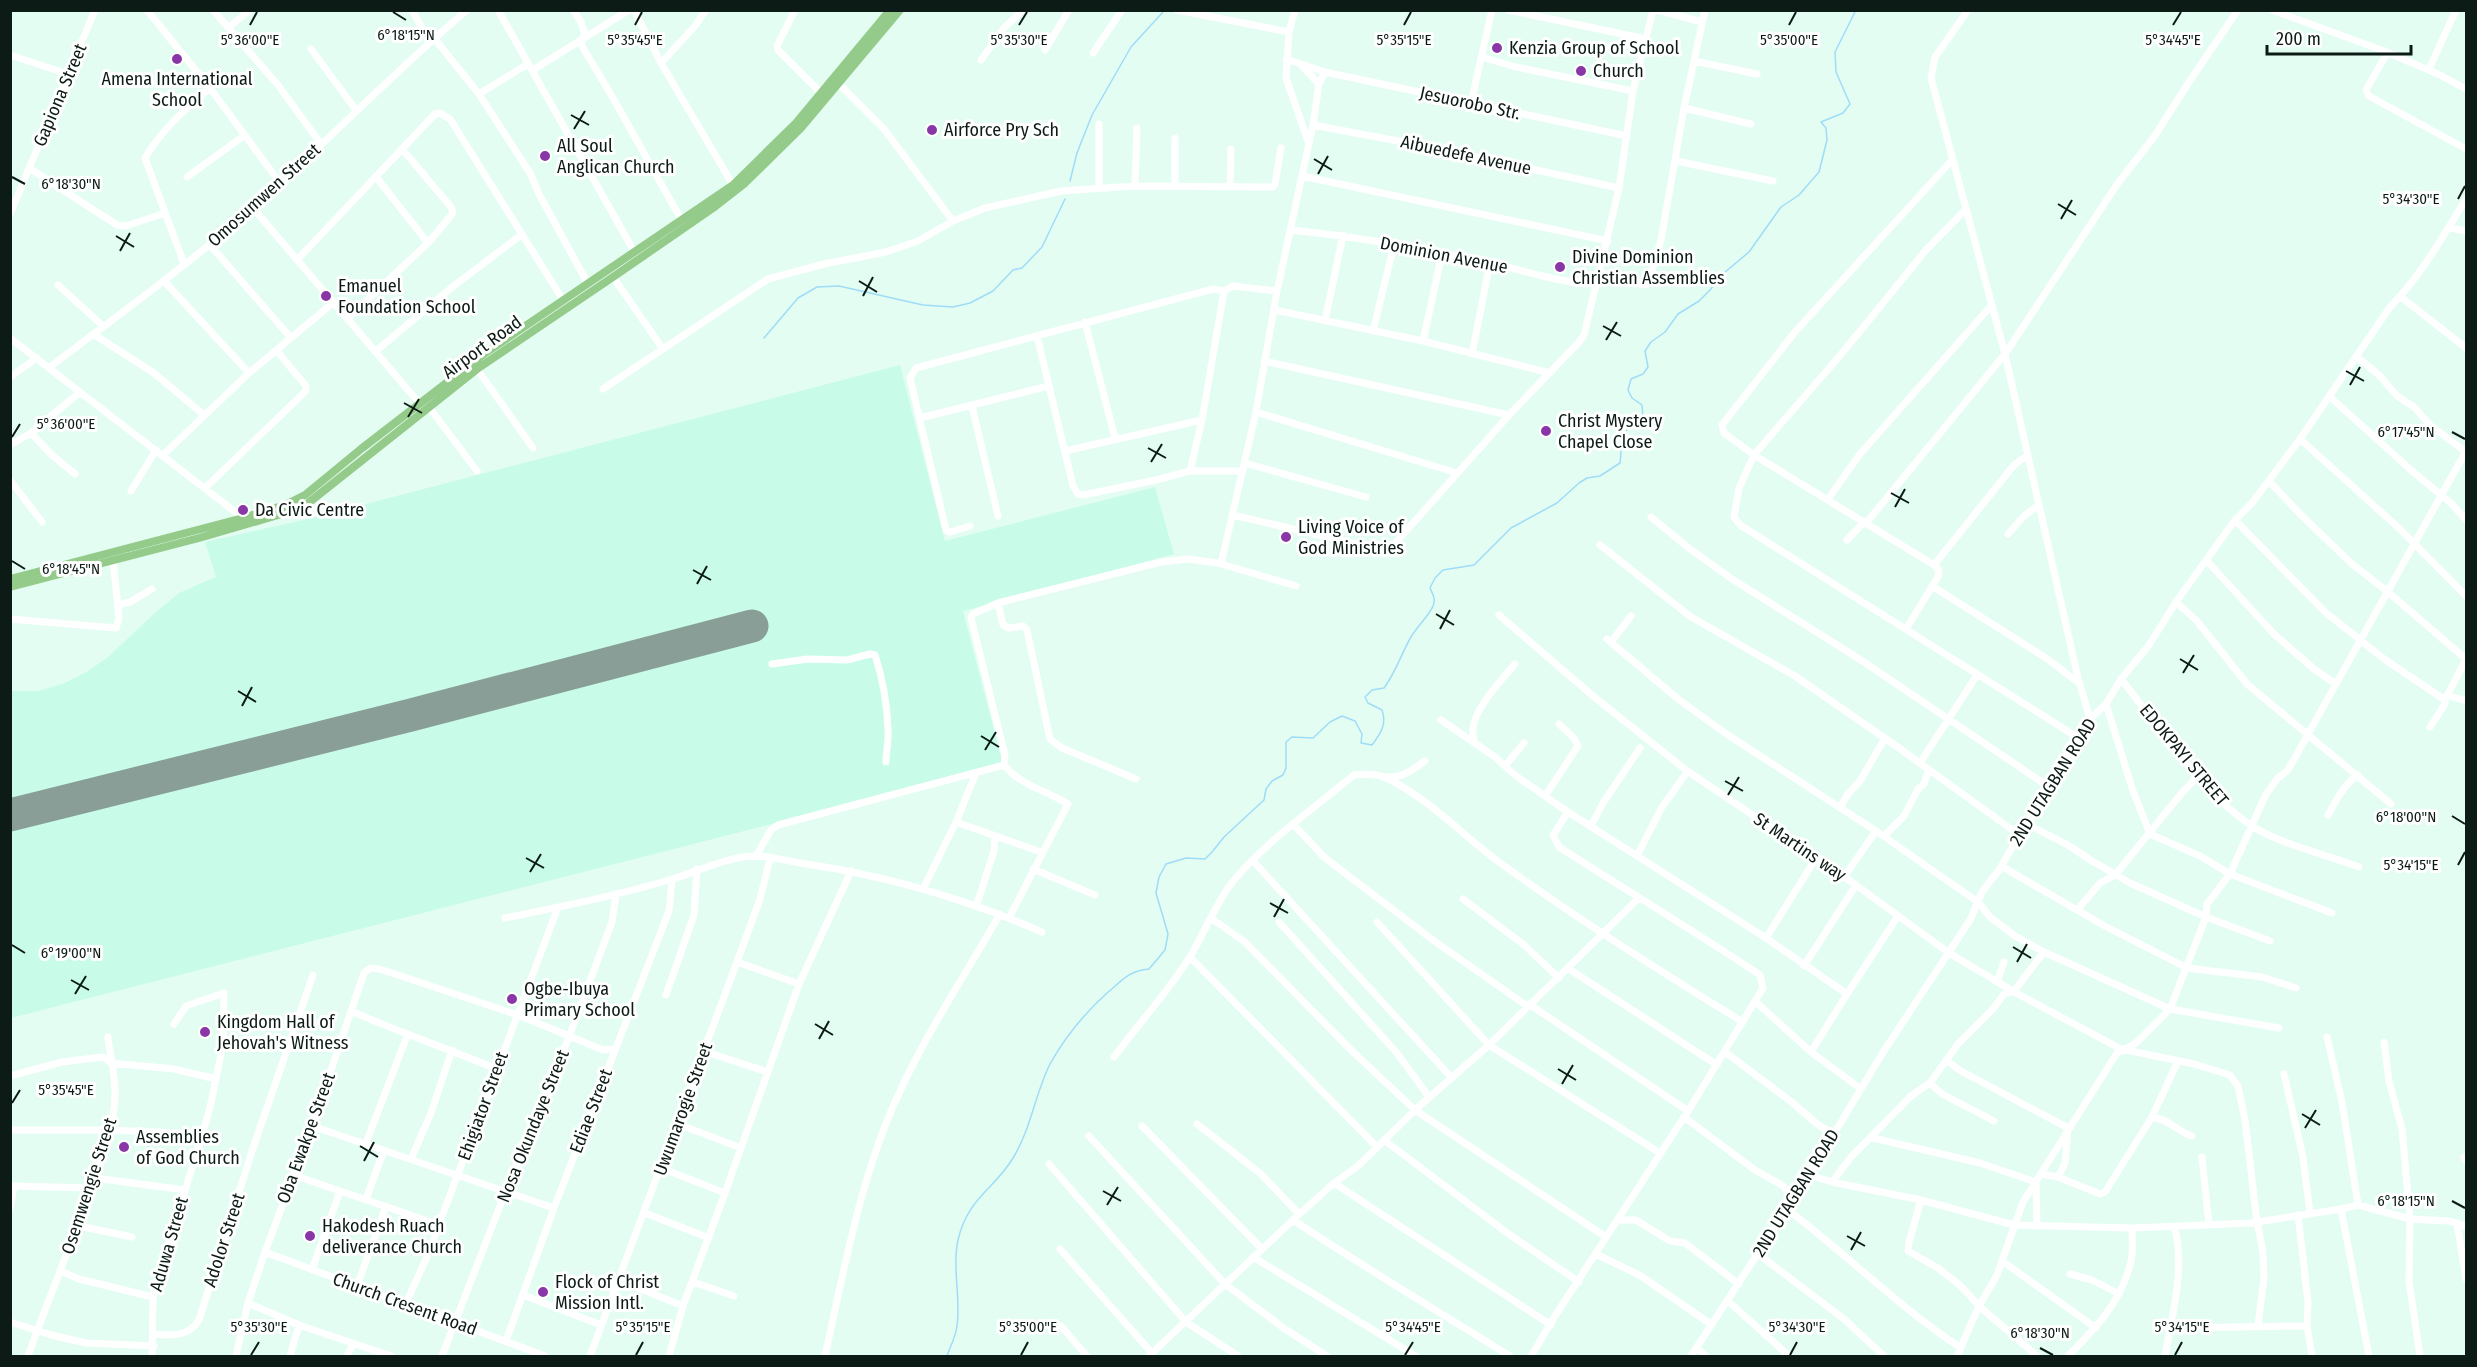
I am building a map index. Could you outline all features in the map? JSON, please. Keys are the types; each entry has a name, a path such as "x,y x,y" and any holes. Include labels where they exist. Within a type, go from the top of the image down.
{"main road":[{"name":"Airport Road","path":"10,587 114,560 285,506 305,495 484,354 734,185 790,129 890,10"},
{"name":"Airport Road","path":"10,579 148,548 285,513 307,504 477,369 713,208 753,175 785,146 900,10"}],"street":[{"name":"Gapiona Street","path":"11,212 95,10"},
{"path":"147,10 210,88 280,183"},
{"path":"213,10 278,85 321,144"},
{"path":"229,27 250,10"},
{"path":"412,10 432,40 479,93 530,173 538,194 588,284"},
{"name":"Omosumwen Street","path":"50,367 210,245 467,10"},
{"path":"498,10 635,253"},
{"path":"573,10 585,34 581,40 582,46 682,221"},
{"path":"479,93 581,40 629,10"},
{"path":"634,10 661,63 734,185"},
{"path":"661,63 706,10"},
{"path":"795,10 777,46 778,50 820,92"},
{"path":"981,60 1004,28 1023,10"},
{"path":"1045,50 1069,10"},
{"path":"1093,53 1122,10"},
{"path":"1177,10 1289,32"},
{"path":"1294,10 1289,32 1286,78 1308,141"},
{"path":"1471,103 1492,10"},
{"path":"1508,10 1646,39"},
{"path":"1233,515 1385,550 1400,540 1509,415 1584,335 1619,188 1633,92 1655,10 1702,22"},
{"path":"1599,272 1642,285 1648,284 1661,240 1684,108 1705,10"},
{"path":"1968,10 1935,57 1931,78 2005,354 2079,683 2090,719"},
{"path":"1847,540 1866,522 2005,354 2118,183 2154,137 2238,10"},
{"path":"2272,10 2429,69 2466,89"},
{"path":"2429,69 2456,10"},
{"path":"310,49 356,110"},
{"path":"2384,51 2386,55 2366,90 2369,96 2466,148"},
{"path":"10,56 68,74"},
{"path":"1481,57 1516,67 1633,92"},
{"path":"1286,59 1301,66 1319,84"},
{"path":"1695,61 1757,74"},
{"name":"Jesuorobo Str.","path":"1301,66 1627,136"},
{"path":"1221,564 1256,412 1277,291 1313,125 1319,84 1325,72"},
{"path":"837,83 885,129 953,221"},
{"path":"184,264 145,158 169,124 210,88"},
{"path":"1684,108 1751,124"},
{"path":"298,259 435,114 445,115 450,119 563,300"},
{"path":"1099,124 1099,188"},
{"name":"Aibuedefe Avenue","path":"1313,125 1430,147 1619,188"},
{"path":"1135,186 1137,128"},
{"path":"187,177 245,135"},
{"path":"1175,185 1176,138"},
{"path":"603,389 768,279 824,264 886,252 918,241 953,221 985,208 1061,190 1175,185 1273,187 1281,148"},
{"path":"348,318 428,243 450,217 453,210 402,149"},
{"path":"1230,187 1231,149"},
{"path":"1906,629 1939,570 1866,522 1754,454 1724,433 1722,425 1727,415 1795,332 1952,160"},
{"path":"1676,161 1773,181"},
{"path":"29,168 117,225 126,226 165,213"},
{"path":"1302,176 1608,241"},
{"path":"376,177 428,243"},
{"name":"2ND UTAGBAN ROAD","path":"1691,1356 1809,1175 1861,1089 1970,920 1982,892 2001,866 2077,737 2090,719 2106,704 2121,679 2150,645 2176,602 2235,520 2269,481 2300,439 2390,308 2401,297 2450,228 2466,199"},
{"path":"253,208 420,404"},
{"path":"1966,209 1926,250 1843,352 1754,454 1739,488 1734,517 1740,525 2077,737"},
{"path":"2450,228 2466,231"},
{"name":"Dominion Avenue","path":"1291,230 1394,245 1590,285 1596,283"},
{"path":"376,351 455,285 521,235"},
{"path":"1324,321 1343,236"},
{"path":"210,245 291,338"},
{"path":"1373,331 1394,245"},
{"path":"1423,341 1442,254"},
{"path":"1472,354 1490,263"},
{"path":"613,277 663,349"},
{"path":"164,281 249,373"},
{"path":"58,285 103,326"},
{"path":"970,526 950,532 946,530 910,378 916,368 1213,289 1224,291 1233,286 1277,291"},
{"path":"1190,471 1202,420 1224,291"},
{"path":"2401,297 2466,348"},
{"path":"131,491 160,452 334,302"},
{"path":"1828,499 1860,454 1990,307"},
{"path":"1275,310 1423,341 1550,373"},
{"path":"1084,322 1115,438"},
{"path":"93,334 154,373 204,415"},
{"path":"1037,336 1073,486 1078,494 1083,495 1190,471 1243,471"},
{"path":"10,338 243,518"},
{"path":"206,488 306,391 306,386 277,351"},
{"path":"1957,1356 1979,1306 1997,1275 2023,1202 2068,1128 2121,1049 2136,1043 2170,1010 2206,917 2207,904 2230,874 2266,794 2288,770 2466,454 2430,425 2414,407 2397,396 2380,376 2357,357"},
{"path":"10,377 38,358"},
{"path":"1264,362 1509,415"},
{"path":"477,369 533,448"},
{"path":"920,418 1048,386"},
{"path":"10,446 31,434 80,392"},
{"path":"2329,396 2453,505 2466,520"},
{"path":"972,406 998,516"},
{"path":"429,407 477,471"},
{"path":"1256,412 1457,473"},
{"path":"1065,451 1202,420"},
{"path":"31,434 75,474"},
{"path":"2300,439 2414,544 2466,596"},
{"path":"1934,565 2014,465 2028,455"},
{"path":"1245,463 1366,497"},
{"path":"10,480 42,522"},
{"path":"2269,481 2342,555 2466,659 2446,698 2445,705 2430,727"},
{"path":"2008,534 2025,515 2039,505"},
{"path":"1651,517 1732,579 1861,660 2049,787"},
{"path":"2235,520 2249,532 2303,591 2360,641 2446,698 2466,701"},
{"path":"1600,545 1691,616 1795,676 2018,834"},
{"path":"1009,918 1041,852 1068,804 1026,785 1013,776 1004,765 1005,755 972,618 976,611 998,603 1161,562 1188,559 1221,564 1296,586"},
{"path":"10,620 116,628 119,622 114,560"},
{"path":"2206,560 2274,634 2314,669 2336,684"},
{"path":"1932,586 2046,658 2079,683"},
{"path":"118,605 130,602 152,589"},
{"path":"2176,602 2197,621 2247,684 2391,804"},
{"path":"998,603 1005,627 1024,627 1027,630 1050,739 1062,748 1136,779"},
{"name":"St Martins way","path":"1499,615 1593,696 1686,770 1856,885 1949,953 2121,1049 2230,1075 2238,1086 2245,1120 2257,1222 2263,1252 2265,1277 2258,1326"},
{"path":"1631,616 1609,640 1678,699 1725,733 1884,836 1978,902 1990,917 2015,936 2044,952 2170,1010 2279,1028"},
{"path":"772,664 808,659 846,660 870,654 875,655 882,676 885,699 888,729 886,762"},
{"path":"1474,742 1473,727 1478,714 1496,682 1515,664"},
{"path":"1920,763 1977,675"},
{"name":"EDOKPAYI STREET","path":"2121,679 2198,776 2227,807 2252,826 2273,837 2359,867"},
{"path":"2106,704 2133,791 2150,834 2200,856 2230,874 2332,913"},
{"path":"1441,720 1568,812 1766,938 1847,994"},
{"path":"1545,796 1578,746 1574,738 1559,724"},
{"path":"1840,808 1847,795 1860,781 1885,738"},
{"path":"1505,766 1524,743"},
{"path":"1591,826 1603,802 1630,767 1640,748"},
{"path":"1114,1057 1190,957 1212,919 1221,897 1254,862 1354,775 1369,773 1397,777 1406,774 1425,761"},
{"path":"756,856 771,830 778,825 1004,765"},
{"path":"1884,836 1904,816 1918,789 1924,784 1929,769"},
{"path":"923,889 956,822 976,773"},
{"path":"1637,856 1662,807 1685,775"},
{"path":"2328,815 2341,794 2358,775"},
{"path":"1384,776 1428,805 1500,863 1603,936 1743,1022"},
{"path":"2078,909 2100,883 2115,875 2198,776"},
{"path":"1531,1356 1717,1065 1763,988 1760,975 1559,847 1553,835 1568,812"},
{"path":"956,822 1041,852"},
{"path":"2025,823 2068,845 2115,875 2206,917 2270,941"},
{"path":"1294,825 1325,858 1437,944 1686,1114 1755,1170 1782,1185 1794,1198"},
{"path":"1844,877 1876,831"},
{"path":"977,904 993,851 994,836"},
{"path":"505,918 616,894 672,880 706,865 756,856 850,871 923,889 1000,914 1042,933"},
{"path":"1766,938 1816,858"},
{"name":"Uwumarogie Street","path":"590,1356 760,899 770,859"},
{"path":"1254,862 1451,1077"},
{"path":"2001,866 2103,925 2187,968 2262,977 2295,988"},
{"path":"666,995 694,915 698,887 697,869"},
{"path":"1033,869 1095,895"},
{"path":"669,1356 683,1306 799,984 850,871"},
{"name":"Ediae Street","path":"506,1341 614,1049 669,911 672,880"},
{"path":"1804,966 1856,885"},
{"name":"Nosa Okundaye Street","path":"442,1356 612,922 616,894"},
{"path":"1060,1249 1150,1355 1299,1214 1334,1183 1358,1166 1429,1097 1489,1045 1528,1005 1603,936 1639,898"},
{"path":"1463,899 1524,945 1559,978"},
{"name":"Ehigiator Street","path":"406,1303 426,1259 437,1224 458,1175 558,907"},
{"path":"825,1356 856,1215 892,1108 916,1059 1000,914"},
{"path":"1811,1052 1898,915"},
{"path":"1212,919 1245,942 1350,1049 1415,1110 1606,1237"},
{"path":"1279,922 1397,1053 1429,1097"},
{"path":"1377,922 1489,1045 1660,1152"},
{"path":"1832,1182 1851,1157 1873,1138 1911,1096 1930,1083 1946,1060 2004,994 2014,991 2044,952"},
{"path":"1190,957 1377,1147"},
{"path":"737,962 799,984"},
{"path":"2004,962 1998,979 2004,994"},
{"name":"Oba Ewakpe Street","path":"236,1356 248,1303 264,1252 312,1126 364,974 372,968 518,1015"},
{"path":"1569,969 1717,1065"},
{"name":"Adolor Street","path":"153,1334 168,1336 186,1333 195,1327 199,1320 252,1151 313,975"},
{"name":"Aduwa Street","path":"152,1356 154,1346 153,1297 216,1079 223,1044 224,993 186,1006 174,1024"},
{"path":"1756,1002 1811,1052 1861,1089"},
{"path":"351,1011 407,1036 452,1050 497,1069"},
{"path":"518,1015 603,1050 614,1049"},
{"path":"366,1143 407,1036"},
{"name":"Osemwengie Street","path":"28,1356 79,1226 110,1130 116,1079 111,1063 108,1037"},
{"path":"2326,1037 2342,1102 2358,1205"},
{"path":"2384,1042 2390,1080 2402,1129 2410,1219 2409,1281 2420,1356"},
{"path":"411,1159 431,1113 452,1050"},
{"path":"704,1051 768,1072"},
{"path":"1725,1052 1833,1134"},
{"path":"10,1076 62,1062 103,1057 111,1063 174,1069 216,1079"},
{"path":"1946,1060 1960,1071 2068,1128"},
{"path":"2041,1174 2100,1194 2105,1192 2152,1117 2178,1061"},
{"path":"2284,1074 2303,1157 2310,1213"},
{"path":"1930,1083 1942,1094 1994,1121"},
{"path":"2152,1117 2168,1121 2192,1136"},
{"path":"678,1124 741,1148"},
{"path":"1197,1125 1260,1174 1299,1214"},
{"path":"312,1126 554,1208"},
{"path":"1142,1126 1262,1249"},
{"path":"2058,1178 2065,1163 2068,1128"},
{"path":"10,1130 110,1130 201,1134"},
{"path":"1089,1136 1225,1284 1285,1329 1327,1356"},
{"path":"1873,1138 1980,1163 2036,1182"},
{"path":"1384,1140 1510,1235 1579,1282"},
{"path":"366,1199 384,1150"},
{"path":"2202,1157 2209,1225"},
{"path":"1048,1164 1186,1322 1238,1356"},
{"path":"661,1168 725,1193"},
{"path":"293,1175 437,1224"},
{"path":"1809,1175 1832,1182 1921,1200 2014,1225 2132,1228 2209,1225 2257,1222 2358,1205 2410,1219 2457,1223 2466,1226"},
{"path":"95,1178 185,1190"},
{"path":"2036,1182 2037,1226"},
{"path":"1334,1183 1551,1324"},
{"path":"10,1209 12,1186 91,1188"},
{"path":"312,1270 340,1191"},
{"path":"1921,1200 1908,1251 1938,1268 1962,1287 1979,1306 2037,1356"},
{"path":"357,1286 386,1206"},
{"path":"1787,1209 1838,1248 1925,1324 1961,1348"},
{"path":"2341,1209 2369,1356"},
{"path":"645,1213 709,1238"},
{"path":"2298,1215 2308,1302 2307,1326 2312,1356"},
{"path":"1293,1220 1359,1264 1402,1288 1510,1356"},
{"path":"1617,1220 1636,1220 1670,1241 1685,1243 1739,1284"},
{"path":"2457,1223 2466,1279"},
{"path":"79,1226 132,1238"},
{"path":"2165,1356 2174,1306 2179,1244 2174,1227"},
{"path":"2068,1356 2096,1328 2119,1294 2130,1266 2132,1228"},
{"name":"Church Cresent Road","path":"264,1252 545,1356"},
{"path":"1596,1254 1641,1276 1712,1325"},
{"path":"1758,1254 1844,1319 1884,1356"},
{"path":"1253,1257 1416,1356"},
{"path":"2002,1261 2096,1328"},
{"path":"60,1271 79,1279 153,1297"},
{"path":"2070,1274 2092,1280 2119,1294"},
{"path":"619,1280 683,1306"},
{"path":"693,1282 734,1296"},
{"path":"523,1295 601,1325"},
{"path":"1728,1301 1789,1356"},
{"path":"248,1303 299,1325 391,1356"},
{"path":"10,1322 86,1343 154,1346"},
{"path":"290,1356 299,1325"},
{"path":"1062,1326 1087,1356"},
{"path":"2170,1328 2307,1326"},
{"path":"347,1356 353,1344"},
{"path":"1697,1348 1706,1356"}],"shaded area":[{"path":"900,365 945,541 1155,487 1174,554 963,611 1003,765 11,1018 11,691 38,691 65,683 88,671 108,657 179,593 216,577 205,542 312,518"}],"waterway":[{"path":"947,1356 957,1326 956,1251 962,1225 975,1204 1013,1158 1024,1135 1050,1064 1069,1035 1107,993 1131,974 1149,969 1165,950 1168,934 1156,893 1159,877 1166,864 1186,858 1205,859 1224,837 1264,800 1266,789 1272,781 1283,775 1286,768 1286,742 1292,737 1313,738 1330,722 1342,716 1355,721 1362,734 1361,743 1372,745 1384,720 1382,710 1368,703 1365,697 1372,690 1384,688 1411,637 1432,609 1434,599 1430,588 1435,578 1443,570 1474,565 1511,528 1557,503 1587,478 1600,476 1620,463 1624,433 1642,417 1642,405 1632,398 1628,390 1631,379 1643,374 1648,367 1645,351 1651,342 1665,332 1678,314 1699,301 1718,278 1749,252 1781,207 1799,195 1819,172 1827,140 1826,128 1821,122 1843,113 1850,104 1836,72 1835,52 1856,10"},
{"path":"1070,181 1077,153 1092,115 1131,47 1163,12"},
{"path":"764,338 798,298 817,287 839,286 923,305 953,307 970,303 993,291 1013,270 1022,268 1042,247 1065,199"}],"runway":[{"path":"10,815 411,715 752,626"}],"place":[{"name":"Kenzia Group of School","path":"1497,48"},
{"name":"Amena International School","path":"177,59"},
{"name":"Church","path":"1581,71"},
{"name":"Airforce Pry Sch","path":"932,130"},
{"name":"All Soul Anglican Church","path":"545,156"},
{"name":"Divine Dominion Christian Assemblies","path":"1560,267"},
{"name":"Emanuel Foundation School","path":"326,296"},
{"name":"Christ Mystery Chapel Close","path":"1546,431"},
{"name":"Da Civic Centre","path":"243,510"},
{"name":"Living Voice of God Ministries","path":"1286,537"},
{"name":"Ogbe-Ibuya Primary School","path":"512,999"},
{"name":"Kingdom Hall of Jehovah's Witness","path":"205,1032"},
{"name":"Assemblies of God Church","path":"124,1147"},
{"name":"Hakodesh Ruach deliverance Church","path":"310,1236"},
{"name":"Flock of Christ Mission Intl.","path":"543,1292"}]}
